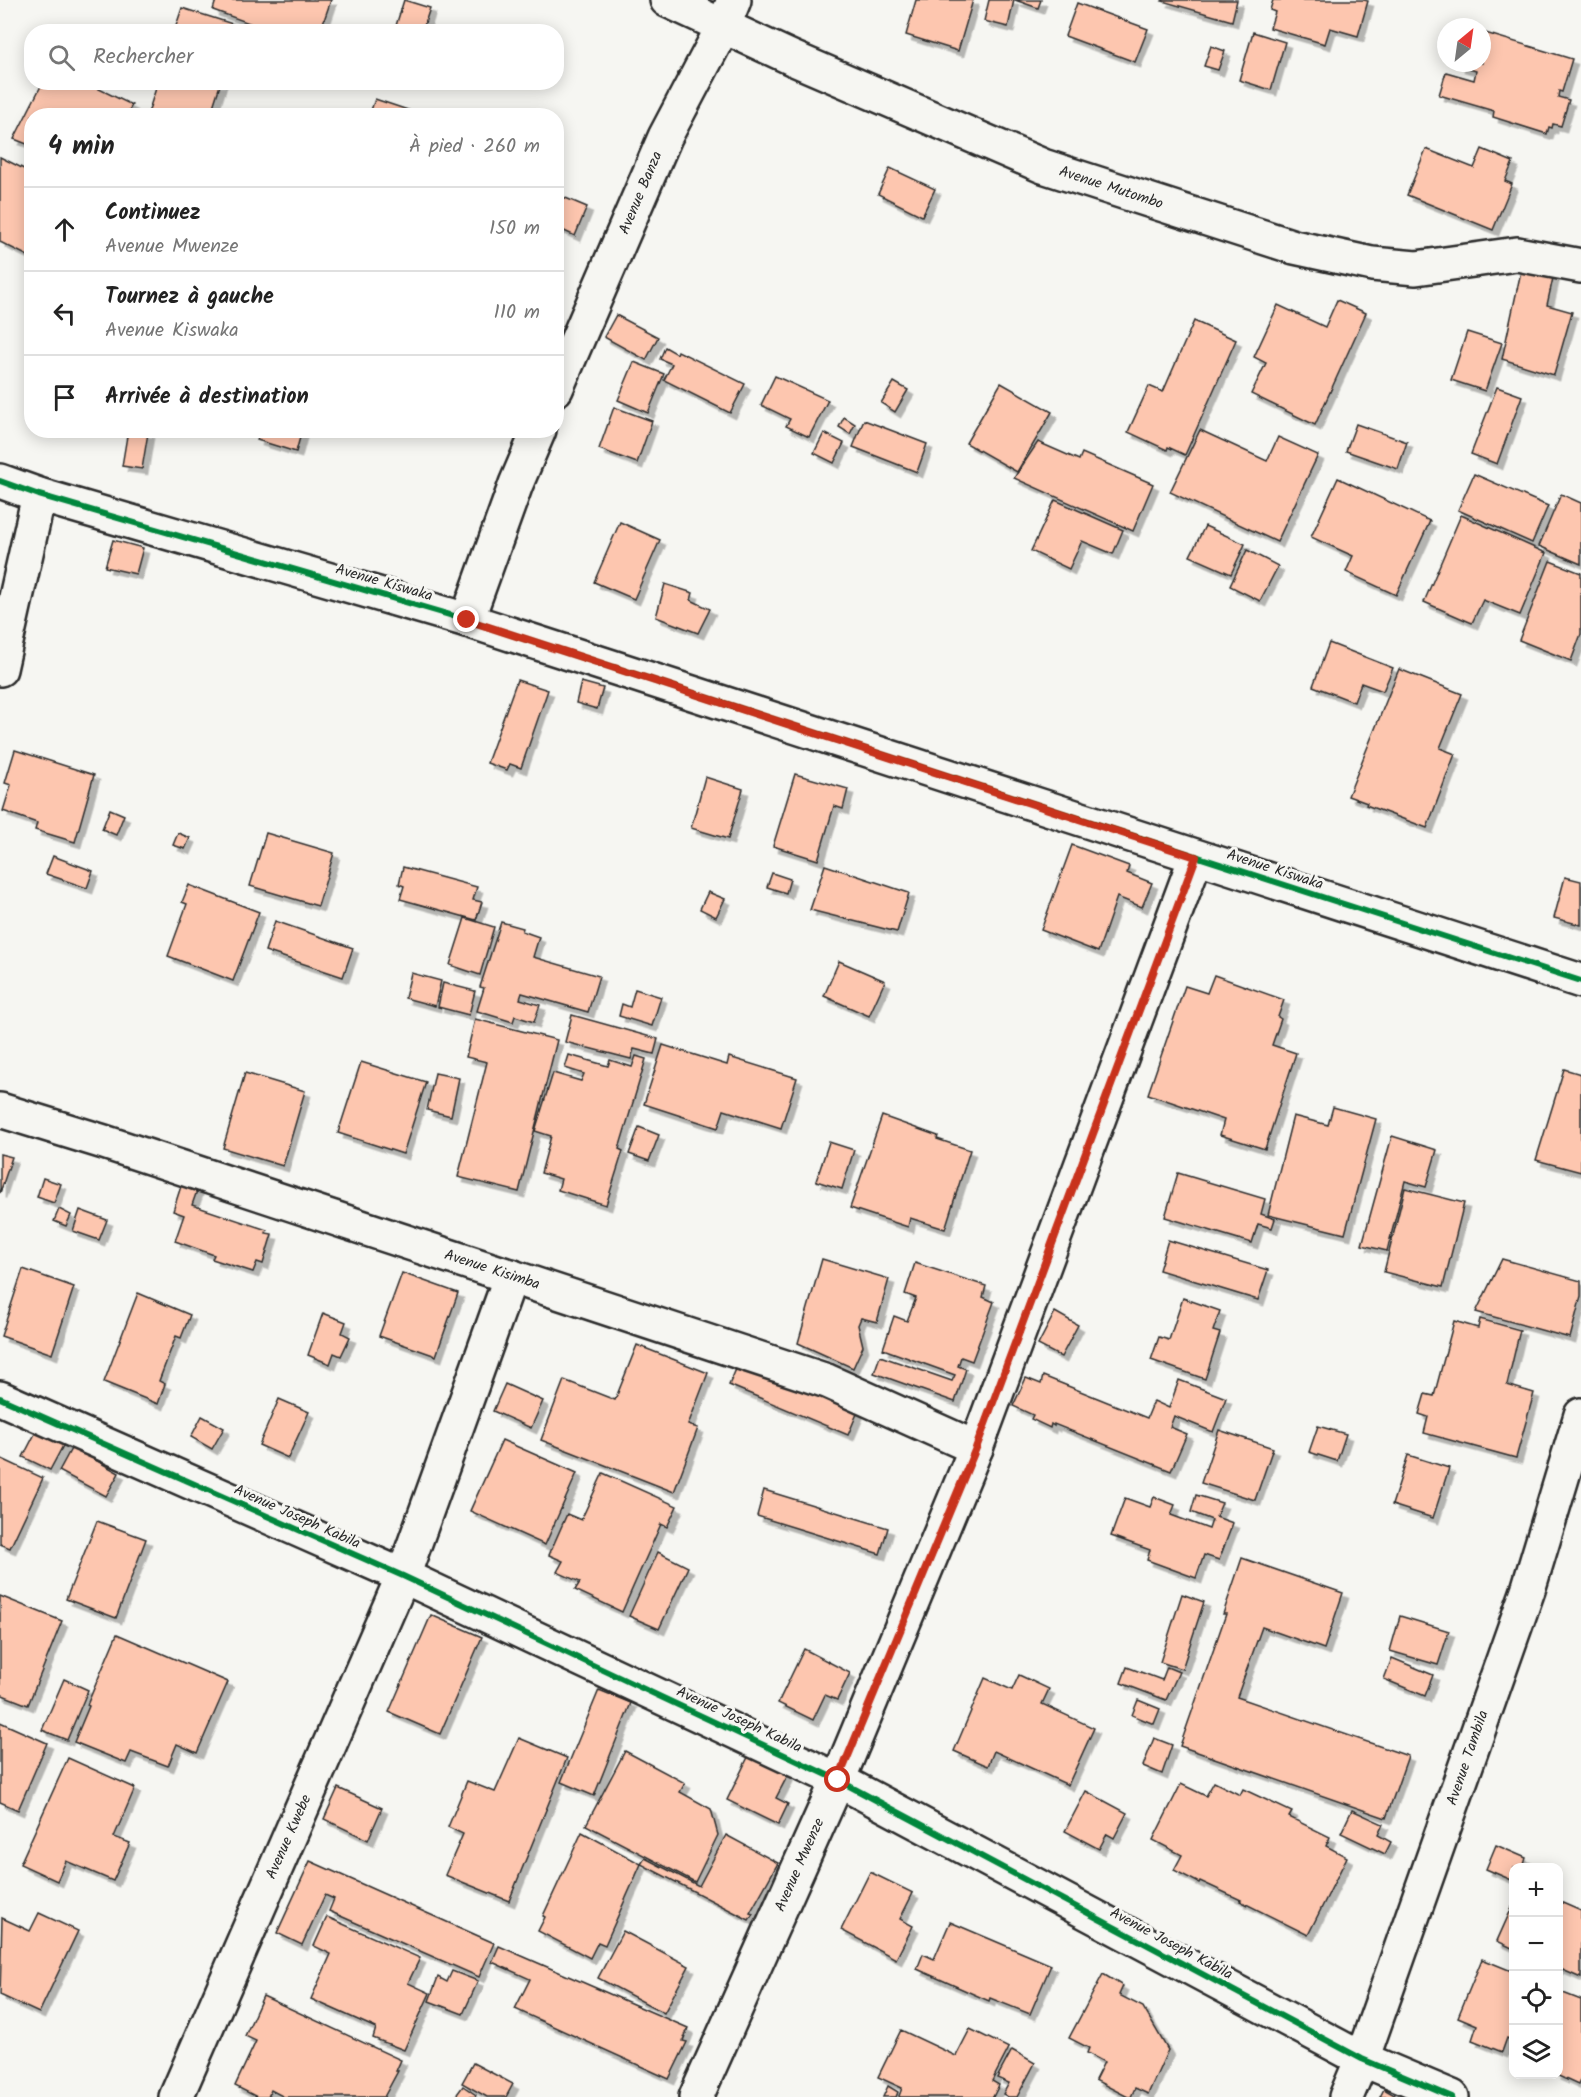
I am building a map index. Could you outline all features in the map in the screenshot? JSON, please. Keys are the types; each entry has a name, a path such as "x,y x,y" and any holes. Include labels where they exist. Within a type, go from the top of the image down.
{"street":[{"name":"Avenue Mutombo","path":"666,0 728,13 1043,166 1294,247 1372,264 1416,268 1517,254 1581,266"},
{"name":"Avenue Banza","path":"564,371 665,137 728,13"},
{"path":"467,620 516,484 536,438"},
{"name":"Avenue Kiswaka","path":"0,482 467,620 1581,981"},
{"path":"0,669 39,495"},
{"name":"Avenue Mwenze","path":"696,2097 838,1780 976,1448 1196,857"},
{"name":"Avenue Kisimba","path":"0,1110 104,1142 827,1381 976,1448"},
{"name":"Avenue Kwebe","path":"176,2097 403,1576 510,1276"},
{"name":"Avenue Joseph Kabila","path":"0,1398 403,1576 838,1780 1362,2059 1452,2097"},
{"name":"Avenue Tambila","path":"1346,2097 1362,2059 1528,1590 1581,1415"}],"building":[{"path":"216,0 331,0 323,24 252,24 213,10"},
{"path":"404,0 430,8 425,24 396,24"},
{"path":"916,0 973,0 958,51 906,35"},
{"path":"989,0 1014,0 1008,27 984,21"},
{"path":"1015,0 1041,0 1038,8"},
{"path":"1163,0 1237,0 1232,21"},
{"path":"1273,0 1368,1 1358,36 1330,28 1325,44 1270,28 1275,12 1270,10"},
{"path":"1077,3 1148,29 1135,62 1065,36"},
{"path":"182,8 233,24 177,24"},
{"path":"1253,32 1285,42 1271,90 1239,80"},
{"path":"1491,35 1572,59 1562,92 1559,91 1558,97 1569,100 1561,126 1553,124 1552,128 1549,127 1547,134 1493,117 1494,111 1439,95 1446,72 1474,80 1476,72 1491,72"},
{"path":"1211,46 1225,51 1218,70 1204,66"},
{"path":"39,90 101,90 132,105 130,108 30,108"},
{"path":"155,90 218,90 213,108 150,108"},
{"path":"375,99 402,108 372,108"},
{"path":"24,119 24,143 14,139"},
{"path":"1426,149 1474,168 1482,149 1513,162 1505,181 1512,184 1493,230 1407,195"},
{"path":"0,157 24,169 24,254 0,242"},
{"path":"890,168 935,189 922,216 878,194"},
{"path":"564,197 587,207 575,236 564,231"},
{"path":"1523,262 1555,269 1547,305 1572,312 1554,375 1502,359"},
{"path":"1337,300 1366,313 1315,425 1251,394 1266,363 1254,357 1278,305 1325,327"},
{"path":"616,315 658,337 646,360 604,337"},
{"path":"1194,321 1236,340 1185,455 1168,447 1167,450 1128,432 1149,386 1163,392"},
{"path":"1467,332 1502,343 1485,391 1451,380"},
{"path":"665,347 677,354 678,351 745,384 730,413 664,380 672,364 660,359"},
{"path":"634,362 664,374 648,413 618,400"},
{"path":"775,376 828,400 809,437 786,426 790,419 761,405"},
{"path":"894,382 908,390 895,412 881,403"},
{"path":"1001,383 1052,412 1017,472 966,443"},
{"path":"1497,387 1522,396 1497,464 1471,454"},
{"path":"614,407 652,421 637,463 599,449"},
{"path":"844,417 855,424 850,434 839,427"},
{"path":"864,420 927,444 917,472 853,447"},
{"path":"1356,424 1407,442 1398,469 1346,451"},
{"path":"1200,430 1267,461 1278,437 1318,455 1277,542 1170,492"},
{"path":"824,433 844,443 834,463 814,453"},
{"path":"127,438 147,438 142,469 122,466"},
{"path":"258,438 300,438 296,452 257,440"},
{"path":"1038,442 1079,460 1082,453 1153,484 1133,531 1014,478"},
{"path":"1474,474 1548,506 1532,543 1458,510"},
{"path":"1338,478 1430,521 1396,595 1346,572 1353,556 1311,537"},
{"path":"1561,494 1581,503 1581,564 1539,546"},
{"path":"1055,500 1123,530 1113,554 1082,541 1069,569 1031,551"},
{"path":"1461,515 1546,553 1520,615 1483,600 1472,623 1424,602"},
{"path":"620,522 660,540 634,599 594,582"},
{"path":"1205,526 1245,544 1231,574 1190,556"},
{"path":"113,540 143,548 136,574 105,567"},
{"path":"1247,550 1278,566 1260,601 1230,586"},
{"path":"1550,561 1581,573 1581,634 1571,661 1519,640"},
{"path":"665,584 693,593 691,600 710,609 698,633 656,617"},
{"path":"1329,643 1393,668 1383,691 1361,683 1354,702 1313,686"},
{"path":"1399,669 1462,694 1440,748 1455,754 1427,828 1348,796"},
{"path":"517,680 548,690 521,768 510,764 507,770 487,763"},
{"path":"581,682 603,688 597,709 576,703"},
{"path":"15,750 94,775 75,842 35,830 37,823 3,811 11,785 5,783"},
{"path":"795,774 848,789 843,809 834,806 818,860 773,846"},
{"path":"705,777 743,789 728,839 691,828"},
{"path":"110,809 124,815 116,835 102,829"},
{"path":"178,833 190,838 185,849 173,845"},
{"path":"266,833 334,853 318,906 250,886"},
{"path":"1072,845 1129,866 1127,873 1152,883 1142,907 1117,897 1098,952 1041,930"},
{"path":"53,856 93,871 87,888 46,874"},
{"path":"825,865 909,893 897,932 810,910"},
{"path":"403,867 477,887 473,900 482,902 476,920 400,899 404,886 399,884"},
{"path":"772,873 790,879 786,893 767,887"},
{"path":"1565,877 1581,881 1581,925 1554,918"},
{"path":"189,885 259,912 233,981 168,956 187,904 182,902"},
{"path":"708,892 725,899 716,917 700,909"},
{"path":"465,918 494,927 480,975 450,965"},
{"path":"275,921 353,948 343,977 265,951"},
{"path":"501,922 523,928 522,931 539,937 533,957 599,976 588,1012 522,993 520,999 540,1005 534,1022 515,1016 513,1022 477,1011 484,988 480,987"},
{"path":"839,961 885,981 869,1016 824,996"},
{"path":"411,973 441,981 435,1006 405,998"},
{"path":"1214,975 1284,1000 1278,1017 1281,1019 1272,1045 1296,1053 1265,1149 1220,1135 1224,1120 1148,1094 1185,986 1207,993"},
{"path":"443,983 475,991 469,1015 438,1007"},
{"path":"635,989 661,997 652,1026 619,1016 622,1004 630,1007"},
{"path":"572,1015 658,1039 654,1054 634,1049 631,1059 565,1042"},
{"path":"475,1019 557,1040 519,1192 458,1177 487,1062 466,1057"},
{"path":"663,1045 727,1065 729,1057 797,1078 781,1128 724,1110 718,1128 644,1104"},
{"path":"569,1055 608,1066 610,1060 632,1067 636,1056 646,1059 619,1149 623,1151 606,1205 558,1190 561,1179 541,1173 551,1136 535,1131 553,1073 581,1081 584,1074 565,1068"},
{"path":"361,1062 426,1082 403,1154 338,1133"},
{"path":"1564,1069 1581,1074 1581,1172 1536,1160"},
{"path":"245,1073 305,1091 283,1166 223,1148"},
{"path":"435,1073 459,1078 451,1116 427,1110"},
{"path":"1333,1107 1376,1119 1345,1234 1268,1215 1293,1116 1328,1125"},
{"path":"882,1116 970,1150 945,1229 910,1218 908,1227 850,1208"},
{"path":"639,1127 659,1135 649,1161 629,1154"},
{"path":"1392,1136 1437,1150 1426,1187 1405,1181 1387,1251 1362,1245"},
{"path":"829,1142 854,1150 842,1189 816,1181"},
{"path":"0,1154 12,1157 0,1193"},
{"path":"1178,1173 1265,1199 1261,1214 1275,1219 1272,1228 1258,1224 1252,1243 1165,1217"},
{"path":"43,1178 61,1184 54,1203 37,1197"},
{"path":"183,1180 199,1185 192,1205 267,1230 266,1233 272,1234 263,1264 257,1262 253,1272 212,1259 214,1255 175,1241 184,1215 173,1211"},
{"path":"1405,1188 1464,1203 1443,1287 1384,1272"},
{"path":"59,1209 71,1215 66,1226 54,1221"},
{"path":"80,1210 107,1220 99,1240 73,1231"},
{"path":"1168,1240 1268,1270 1258,1300 1159,1270"},
{"path":"822,1259 889,1279 877,1322 861,1318 858,1325 863,1346 853,1368 798,1343"},
{"path":"1502,1259 1581,1281 1581,1296 1570,1338 1476,1312"},
{"path":"915,1263 986,1286 983,1297 994,1302 972,1361 961,1357 958,1366 966,1369 955,1402 874,1373 880,1356 952,1381 955,1375 883,1349 894,1316 907,1321 916,1298 905,1294"},
{"path":"23,1269 74,1287 52,1354 1,1336"},
{"path":"402,1273 458,1293 436,1356 379,1336"},
{"path":"138,1293 190,1315 181,1338 176,1336 159,1381 165,1384 158,1404 104,1382"},
{"path":"1183,1298 1220,1311 1213,1331 1220,1333 1205,1379 1151,1360 1159,1337 1169,1340"},
{"path":"1055,1312 1078,1325 1061,1357 1038,1345"},
{"path":"323,1313 346,1322 342,1333 350,1337 341,1356 334,1353 330,1364 308,1355"},
{"path":"1480,1319 1520,1330 1507,1385 1534,1393 1516,1458 1424,1433 1428,1417 1419,1414 1425,1394 1434,1396 1454,1321 1478,1328"},
{"path":"637,1345 708,1373 688,1425 698,1428 674,1492 541,1440 564,1380 615,1400"},
{"path":"740,1360 859,1409 848,1435 729,1385"},
{"path":"1043,1376 1147,1418 1154,1401 1169,1408 1179,1380 1226,1398 1213,1432 1174,1416 1170,1427 1187,1434 1171,1471 1054,1424 1054,1426 1051,1424 1050,1428 1031,1419 1033,1415 1013,1406 1026,1378 1041,1384"},
{"path":"505,1384 543,1401 531,1428 493,1411"},
{"path":"279,1399 309,1412 288,1458 259,1445"},
{"path":"202,1416 224,1428 212,1449 191,1437"},
{"path":"39,1426 66,1440 50,1470 23,1457"},
{"path":"1318,1426 1346,1434 1337,1461 1309,1452"},
{"path":"1219,1430 1273,1448 1255,1500 1201,1483"},
{"path":"502,1440 577,1473 545,1545 470,1511"},
{"path":"72,1447 119,1473 106,1496 59,1471"},
{"path":"1408,1455 1449,1468 1433,1518 1392,1505"},
{"path":"0,1458 43,1478 10,1548 0,1544"},
{"path":"603,1473 677,1506 667,1527 661,1524 622,1612 575,1590 580,1582 557,1572 563,1561 549,1555 567,1514 581,1520"},
{"path":"764,1490 888,1528 880,1554 757,1516"},
{"path":"1196,1495 1222,1503 1216,1517 1233,1523 1219,1560 1204,1555 1196,1578 1147,1560 1150,1550 1111,1536 1125,1498 1150,1507 1154,1497 1175,1505 1171,1515 1209,1529 1212,1520 1191,1512"},
{"path":"97,1521 146,1539 116,1618 66,1599"},
{"path":"658,1552 688,1567 659,1629 629,1616"},
{"path":"1242,1558 1343,1593 1324,1649 1262,1627 1237,1697 1408,1756 1386,1818 1180,1746 1226,1614 1223,1614"},
{"path":"1182,1594 1204,1602 1182,1669 1160,1662"},
{"path":"0,1596 62,1621 28,1705 0,1694"},
{"path":"431,1615 482,1637 440,1734 389,1712"},
{"path":"1400,1616 1449,1631 1438,1665 1390,1651"},
{"path":"117,1634 228,1682 197,1753 177,1744 168,1766 131,1752 126,1763 74,1742"},
{"path":"804,1649 850,1673 837,1700 825,1695 813,1720 778,1703"},
{"path":"1392,1658 1433,1675 1425,1696 1384,1679"},
{"path":"1127,1667 1162,1680 1167,1667 1179,1672 1166,1700 1121,1683"},
{"path":"1019,1675 1049,1689 1042,1704 1094,1728 1068,1785 994,1751 988,1766 954,1751 985,1678 1012,1690"},
{"path":"64,1679 88,1690 67,1740 42,1730"},
{"path":"599,1690 631,1703 594,1796 561,1782"},
{"path":"1138,1700 1160,1709 1154,1724 1132,1715"},
{"path":"0,1722 47,1743 18,1810 0,1802"},
{"path":"519,1738 567,1758 509,1901 445,1875 463,1834 448,1827 467,1781 495,1792"},
{"path":"1154,1738 1172,1745 1162,1774 1143,1766"},
{"path":"752,1749 791,1769 776,1798 788,1804 778,1825 727,1800"},
{"path":"625,1751 685,1783 680,1792 711,1809 718,1835 695,1882 586,1825"},
{"path":"68,1758 135,1788 114,1837 130,1843 113,1881 66,1861 57,1881 20,1864"},
{"path":"1214,1782 1240,1795 1243,1789 1292,1812 1289,1817 1330,1837 1326,1846 1347,1857 1308,1935 1241,1900 1174,1870 1182,1855 1153,1840 1181,1784 1206,1796"},
{"path":"338,1788 382,1808 368,1840 324,1819"},
{"path":"1086,1791 1127,1813 1114,1838 1107,1834 1099,1849 1065,1831"},
{"path":"1352,1810 1383,1824 1378,1835 1391,1842 1385,1854 1341,1833"},
{"path":"582,1832 641,1864 605,1945 598,1942 590,1958 538,1931"},
{"path":"726,1835 778,1863 750,1913 753,1914 749,1920 641,1864 645,1858 699,1886"},
{"path":"1496,1845 1526,1858 1524,1863 1509,1863 1509,1879 1486,1869"},
{"path":"310,1861 494,1943 479,1977 329,1911 334,1899 325,1895 302,1945 277,1933"},
{"path":"870,1872 913,1893 900,1919 913,1926 896,1959 841,1930"},
{"path":"1563,1903 1581,1911 1581,1978 1563,1970"},
{"path":"39,1913 78,1931 39,2013 0,1995 2,1918 30,1931"},
{"path":"1509,1914 1509,1947 1497,1941"},
{"path":"327,1917 420,1958 408,1983 430,1993 404,2050 373,2038 376,2028 311,1999 331,1954 314,1946"},
{"path":"950,1922 1051,1965 1030,2014 990,1998 989,2001 917,1969 923,1954 934,1959"},
{"path":"623,1931 689,1966 664,2013 598,1978"},
{"path":"499,1946 688,2028 683,2041 687,2042 669,2079 515,2009 530,1979 492,1962"},
{"path":"1482,1959 1509,1970 1509,2039 1507,2038 1502,2052 1472,2040 1477,2025 1458,2017"},
{"path":"452,1971 478,1981 463,2014 429,2001 438,1977 447,1982"},
{"path":"1103,1974 1123,1986 1119,1995 1143,2007 1168,2050 1148,2094 1135,2088 1131,2097 1128,2097 1095,2080 1104,2062 1087,2053 1089,2048 1069,2038"},
{"path":"1563,1993 1581,2000 1581,2078 1578,2085 1563,2078"},
{"path":"263,1996 401,2060 396,2071 398,2071 384,2097 284,2097 271,2090 268,2097 257,2097 235,2086 256,2041 245,2036"},
{"path":"970,2029 1009,2048 992,2081 999,2085 993,2097 900,2097 902,2088 878,2077 901,2030 956,2056"},
{"path":"1012,2050 1035,2063 1017,2097 1008,2097 1003,2094 1009,2083 997,2078"},
{"path":"473,2063 513,2084 506,2097 487,2097 462,2083"},
{"path":"463,2086 476,2095 475,2097 455,2097"},
{"path":"888,2086 898,2092 896,2097 883,2097"},
{"path":"1384,2089 1398,2097 1380,2097"}],"cycle path":[{"path":"0,481 39,495 467,620 1581,981"},
{"path":"0,1398 403,1576 838,1780 1362,2059 1452,2097"}],"route":[{"path":"467,620 1196,857 976,1448 838,1780"}]}
